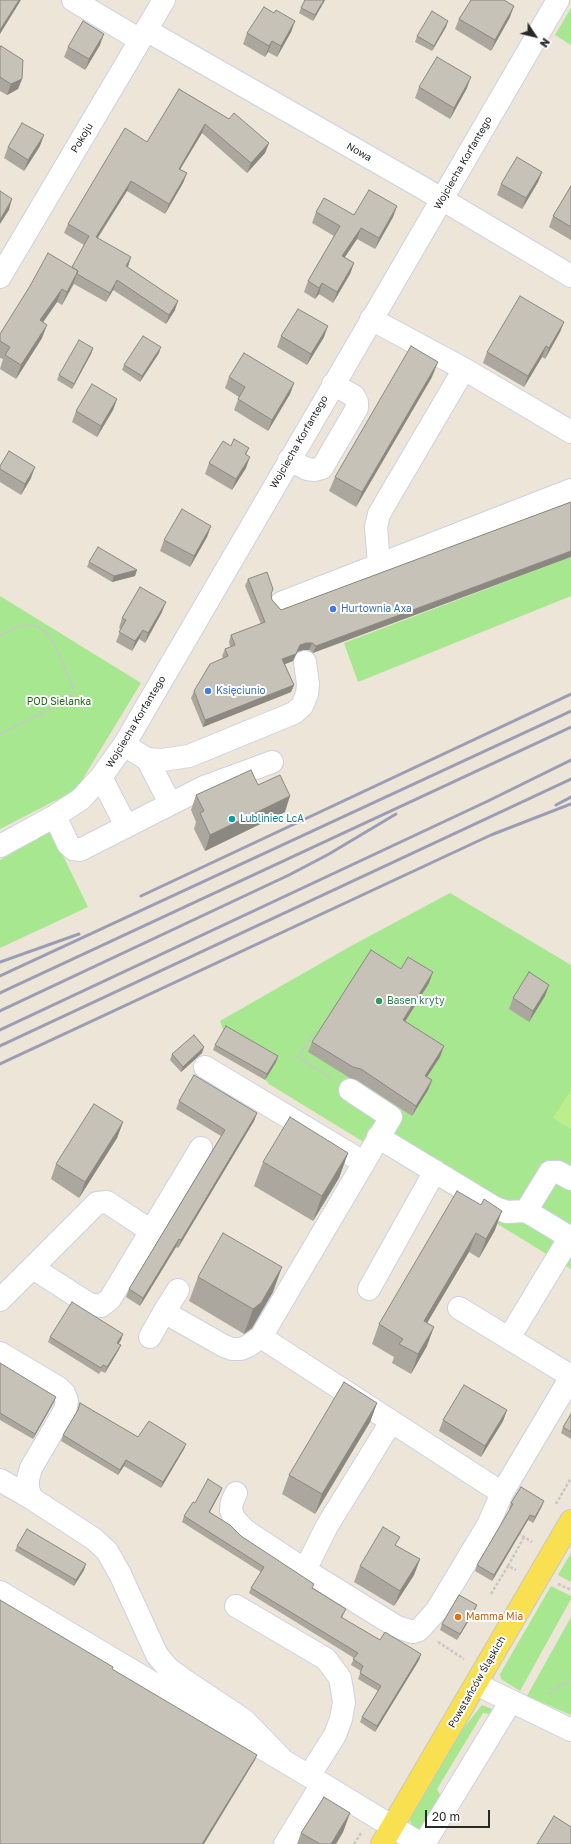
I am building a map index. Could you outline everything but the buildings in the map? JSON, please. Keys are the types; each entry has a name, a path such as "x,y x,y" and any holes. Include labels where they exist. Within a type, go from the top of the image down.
{"main road":[{"name":"Powstańców Śląskich","path":"387,1835 571,1521"}],"street":[{"name":"Nowa","path":"73,0 143,35 442,200 571,276"},
{"name":"Pokoju","path":"0,277 164,0"},
{"name":"Wojciecha Korfantego","path":"0,846 55,816 81,799 102,777 124,745 558,0"},
{"path":"371,319 464,369 571,432"},
{"path":"379,564 376,527 379,514 464,369"},
{"path":"289,460 307,469 315,470 322,468 357,408 357,402 354,396 333,384"},
{"path":"281,603 571,490"},
{"path":"148,760 162,760 189,756 294,713 302,706 307,694 308,684 305,662"},
{"path":"124,745 148,760 170,803"},
{"path":"55,816 68,844 73,849 80,850 204,787 272,762"},
{"path":"102,777 126,826"},
{"path":"205,1067 363,1162"},
{"path":"164,1312 232,1349 241,1349 248,1346 260,1337 286,1277 363,1162 391,1116 350,1090"},
{"path":"378,1137 500,1211 526,1211 570,1237 509,1338"},
{"path":"33,1268 89,1304 101,1306 110,1299 201,1148"},
{"path":"369,1289 435,1172"},
{"path":"526,1211 550,1172 558,1172 571,1180"},
{"path":"0,1300 97,1203 107,1202 151,1230"},
{"path":"150,1337 178,1290"},
{"path":"236,1493 232,1502 231,1510 234,1518 246,1531 305,1570 397,1627 405,1631 413,1632 419,1630 437,1610 492,1517 502,1493 571,1376 459,1308"},
{"path":"260,1337 502,1493"},
{"path":"0,1352 59,1388 64,1393 67,1401 66,1410 31,1468 28,1479 30,1498"},
{"path":"305,1570 327,1526 391,1422"},
{"path":"0,1480 94,1539 106,1552 120,1574 157,1656 168,1668 184,1680 244,1720 281,1758"},
{"path":"0,1592 281,1758 316,1780 387,1835 421,1844"},
{"path":"236,1606 326,1659 340,1678 344,1702 341,1719 316,1780 285,1844"},
{"path":"476,1684 571,1730"},
{"path":"424,1844 511,1701"}],"path":[{"path":"0,635 20,626 33,625 39,627 50,636 74,688 70,698 66,701 0,734"},
{"path":"312,1035 298,1057 350,1090"},
{"path":"492,1517 533,1542"},
{"path":"491,1594 524,1537"},
{"path":"508,1566 516,1570"},
{"path":"554,1581 571,1590"},
{"path":"419,1630 464,1659"}],"green space":[{"path":"571,8 571,45 555,35"},
{"path":"571,557 571,596 358,682 344,643"},
{"name":"POD Sielanka","path":"0,596 141,683 76,790 0,829"},
{"path":"51,831 88,907 0,948 0,860"},
{"path":"450,893 571,965 571,1269 269,1084 265,1079 275,1062 224,1032 220,1021 351,946"},
{"path":"571,1090 571,1129 553,1118"},
{"path":"571,1553 571,1582 558,1575"},
{"path":"551,1586 571,1596 571,1599 520,1691 501,1679 500,1674"},
{"path":"571,1617 571,1715 527,1696"},
{"path":"482,1705 492,1709 490,1714 483,1713 437,1789 440,1795 441,1804 424,1828 414,1829 409,1819 461,1731"}],"railway":[{"path":"141,896 571,694"},
{"path":"0,976 571,711"},
{"path":"0,993 571,727"},
{"path":"0,1030 488,801 571,760"},
{"path":"0,1046 571,779"},
{"path":"556,805 571,797"},
{"path":"0,1064 491,835 571,804"},
{"path":"0,1011 289,875 329,854 396,814"},
{"path":"0,962 79,934"}],"place":[{"name":"Hurtownia Axa","path":"333,609"},
{"name":"Księciunio","path":"208,691"},
{"name":"Lubliniec LcA","path":"232,819"},
{"name":"Basen kryty","path":"379,1001"},
{"name":"Mamma Mia","path":"458,1617"}]}
